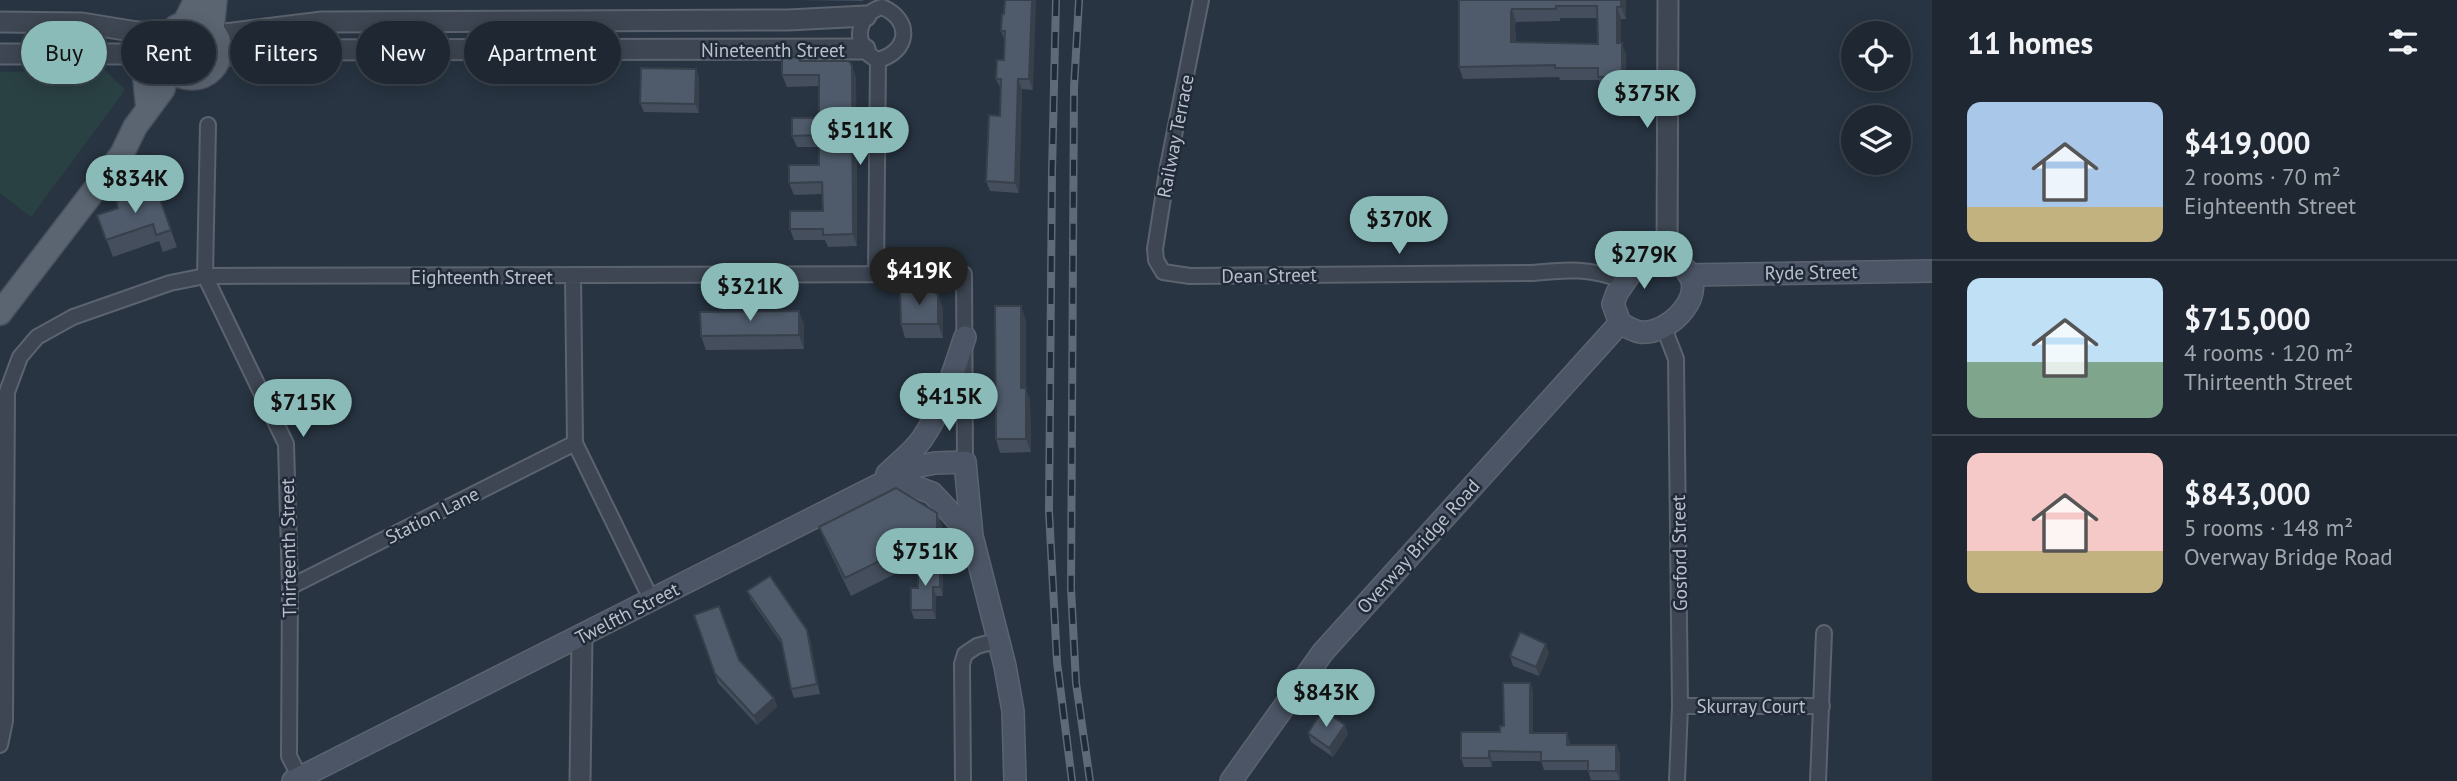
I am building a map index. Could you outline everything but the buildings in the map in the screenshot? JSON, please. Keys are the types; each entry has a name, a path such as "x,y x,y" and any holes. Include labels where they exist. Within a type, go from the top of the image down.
{"main road":[{"path":"182,21 196,0"},
{"path":"215,0 216,21"},
{"path":"145,84 148,109"},
{"path":"0,313 122,154 135,127 163,89 164,84"},
{"path":"122,154 149,131 185,84"},
{"path":"1667,260 1681,266 1689,275 1693,288 1689,301 1679,315 1664,328 1640,332 1620,323 1613,304 1630,274 1651,261 1667,260"},
{"name":"Ryde Street","path":"1689,275 1932,271"},
{"name":"Overway Bridge Road","path":"1231,781 1323,652 1620,323"},
{"path":"871,491 921,440 946,394 965,337"},
{"path":"965,462 972,536 999,640 1013,711 1015,781"},
{"name":"Twelfth Street","path":"297,779 914,467 965,462"},
{"path":"871,491 905,483 932,493 972,536"}],"street":[{"name":"Railway Terrace","path":"1163,272 1156,260 1155,249 1168,166 1201,0"},
{"path":"1667,260 1668,0"},
{"path":"871,55 895,53 901,46 904,34 896,14 877,8 861,24 859,33 871,55 876,275"},
{"name":"Nineteenth Street","path":"216,40 322,22 788,20 877,8"},
{"path":"0,22 82,23 121,29"},
{"name":"Nineteenth Street","path":"216,40 251,50 871,55"},
{"path":"0,54 121,54"},
{"name":"Thirteenth Street","path":"208,125 205,276 286,444 290,587 289,756 297,779"},
{"name":"Dean Street","path":"1163,272 1203,276 1532,273 1569,269 1601,272 1625,281"},
{"name":"Eighteenth Street","path":"0,745 5,721 7,392 20,357 37,337 73,317 170,283 205,276 964,274 965,337"},
{"path":"573,276 575,443 652,601"},
{"name":"Gosford Street","path":"1664,328 1676,359 1680,706 1677,781"},
{"path":"965,337 965,462"},
{"name":"Station Lane","path":"290,587 575,443"},
{"name":"Skurray Court","path":"1818,781 1824,633"},
{"path":"580,781 582,636"},
{"path":"963,781 962,664 965,654 977,646 999,640"},
{"name":"Skurray Court","path":"1680,706 1822,706"}],"green space":[{"path":"0,72 21,72 21,84 107,84 107,72 125,90 31,217 0,193"}],"railway":[{"path":"1056,0 1049,511 1057,662 1072,781"},
{"path":"1079,0 1074,88 1071,588 1076,683 1090,781"}]}
